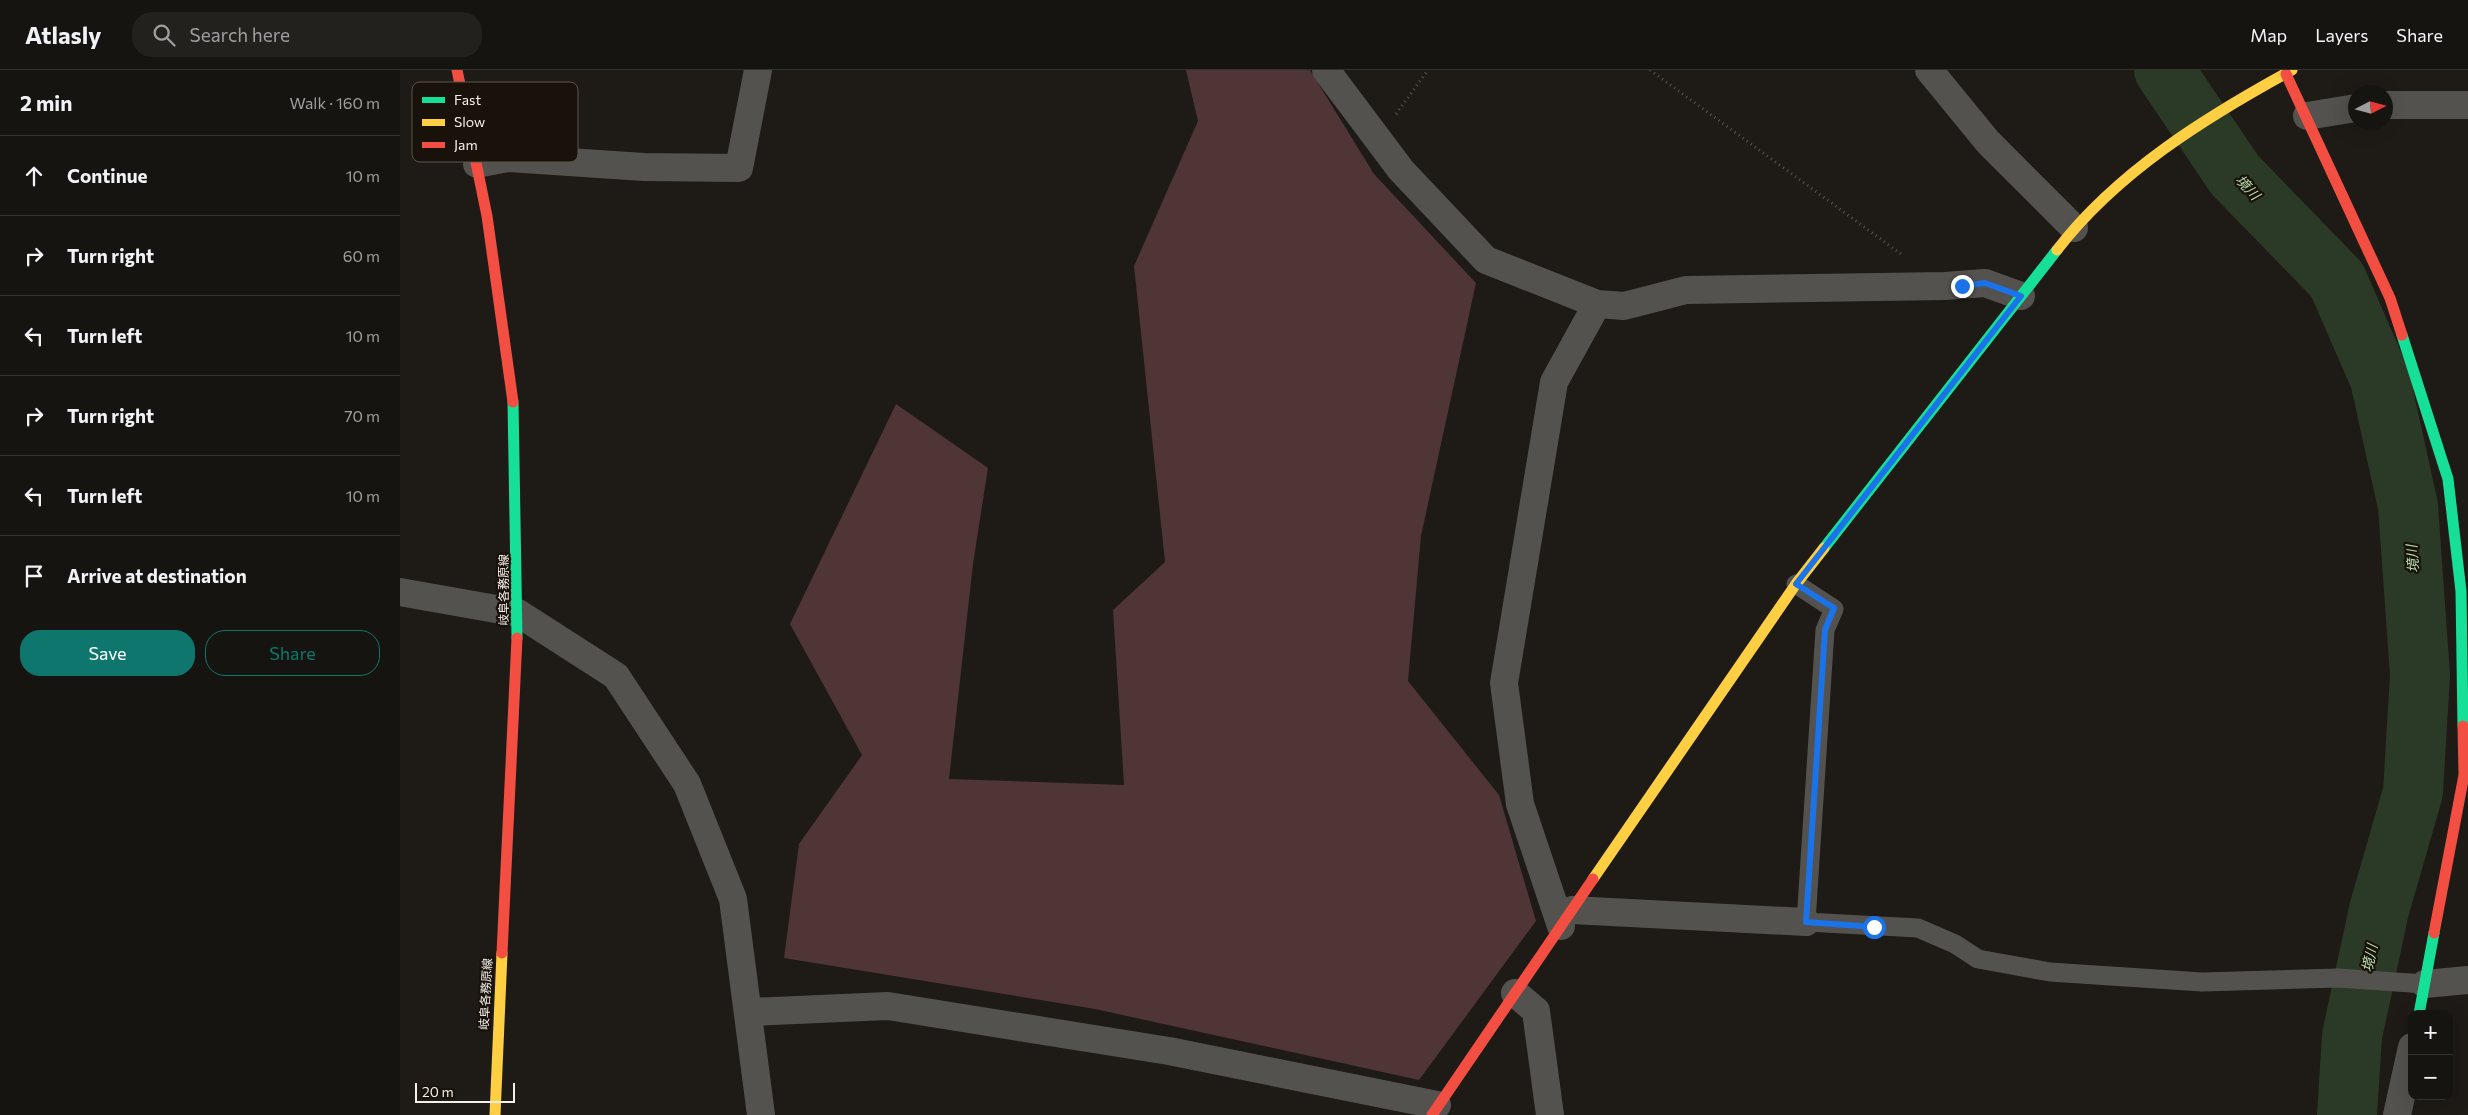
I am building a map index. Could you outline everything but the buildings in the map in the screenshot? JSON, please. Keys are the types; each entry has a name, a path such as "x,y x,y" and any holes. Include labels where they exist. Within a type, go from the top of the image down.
{"street":[{"path":"568,162 644,167 739,168 758,70"},
{"path":"1326,70 1401,170 1486,260 1598,304 1624,306 1686,290 1945,286 1985,283 2021,296"},
{"path":"1929,70 1988,142 2074,228"},
{"path":"749,1012 888,1006 1169,1052 1435,1110 1796,584 2074,228 2149,160 2241,98 2289,72 2306,116 2390,298 2448,479 2460,591 2464,776 2420,1010"},
{"path":"2393,105 2468,105"},
{"path":"2306,116 2348,109"},
{"path":"477,164 487,162"},
{"name":"岐阜各務原線","path":"477,164 487,216 514,407 518,613 495,1115"},
{"path":"1567,918 1520,804 1504,683 1554,382 1598,304"},
{"path":"400,592 518,613 616,676 687,784 733,899 761,1115"},
{"path":"1567,918 1806,922"},
{"path":"2425,984 2468,980"},
{"path":"1515,993 1536,1011 1550,1115"},
{"path":"2397,1115 2410,1055"}],"lane":[{"path":"1796,584 1834,608 1825,630 1806,922 1918,928 1955,944 1978,959 2050,972 2202,982 2338,978 2425,984"}],"path":[{"path":"1378,140 1428,70"},
{"path":"1650,70 1905,257"}],"shaded area":[{"path":"1186,70 1310,70 1374,174 1476,283 1421,536 1408,681 1499,795 1536,921 1419,1080 1095,1009 784,958 799,844 862,755 790,624 896,404 988,468 973,564 949,779 1124,785 1113,610 1165,562 1134,266 1198,121"}],"waterway":[{"name":"境川","path":"2164,70 2235,175 2337,280 2380,379 2408,506 2420,675 2413,792 2379,910 2352,1036 2347,1115"}],"traffic: fast":[{"path":"1824,548 2057,250"},
{"path":"2402,335 2448,479 2461,591 2463,726"},
{"path":"513,402 517,638"},
{"path":"2420,1010 2434,933"}],"traffic: slow":[{"path":"2057,250 2107,196 2165,148 2227,107 2292,70"},
{"path":"1593,879 1796,584 1824,548"},
{"path":"495,1115 502,953"}],"traffic: jam":[{"path":"457,70 459,82"},
{"path":"2286,74 2390,298 2402,335"},
{"path":"476,162 487,216 513,402"},
{"path":"502,953 517,638"},
{"path":"2434,933 2464,775 2463,726"},
{"path":"1432,1115 1593,879"}],"route":[{"path":"1874,927 1806,922 1825,630 1834,608 1796,584 2021,296 1985,283 1962,286"}]}
